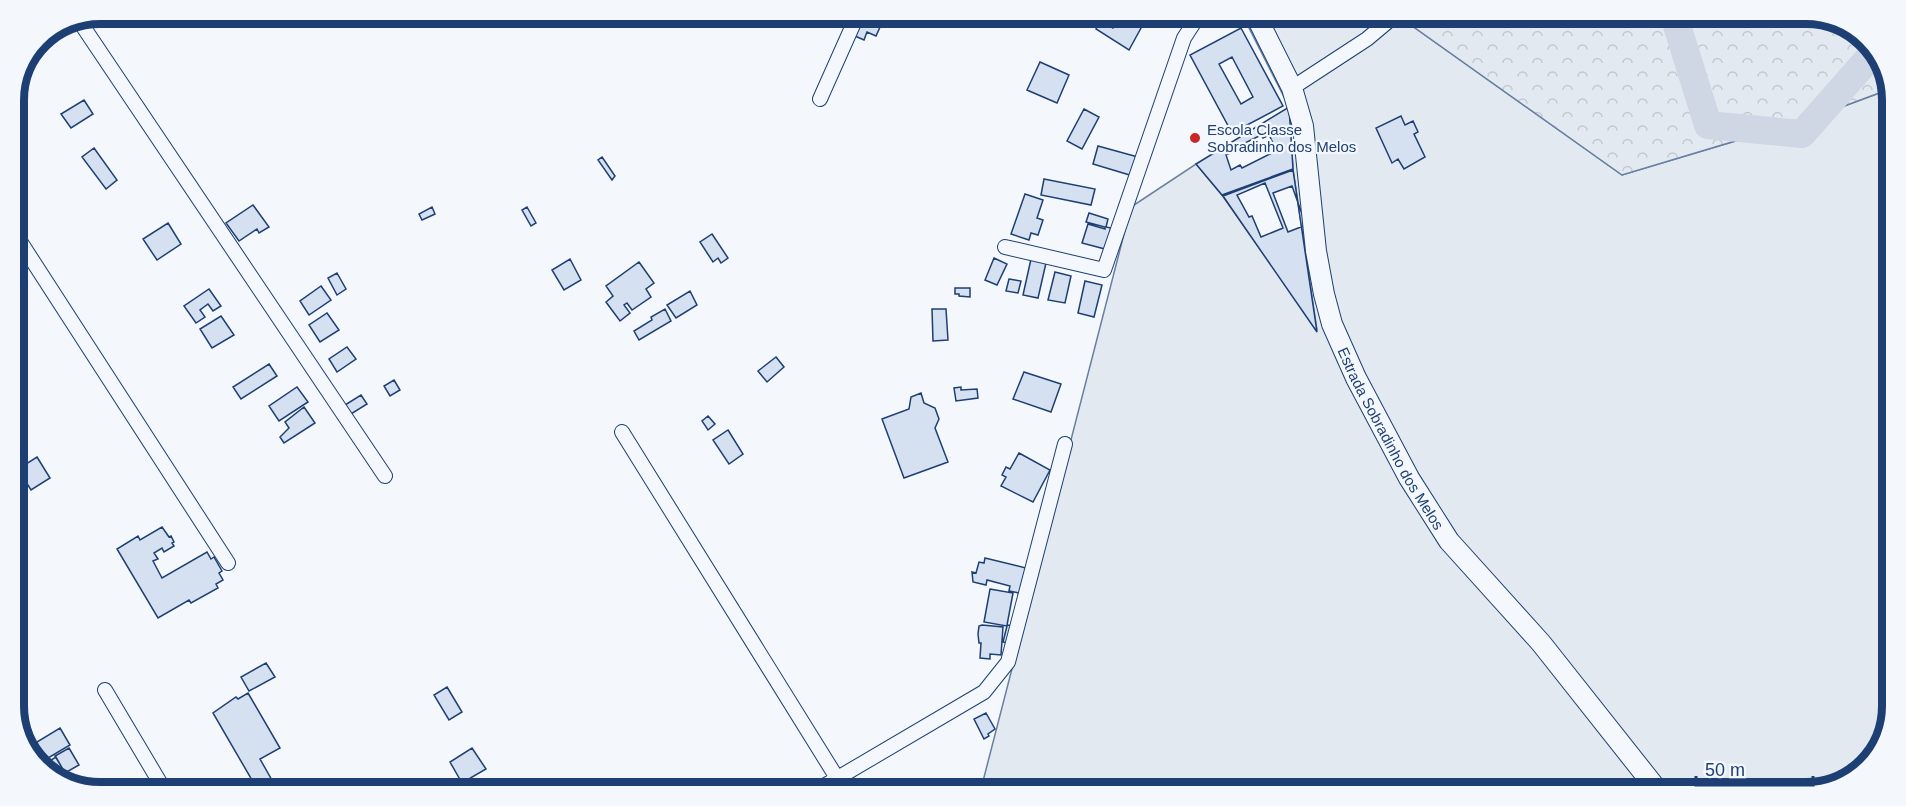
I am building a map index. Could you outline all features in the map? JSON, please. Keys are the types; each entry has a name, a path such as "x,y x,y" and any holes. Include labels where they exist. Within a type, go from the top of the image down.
{"street":[{"path":"820,99 853,24"},
{"path":"1005,247 1104,270 1184,38 1193,24"},
{"name":"Estrada Sobradinho dos Melos","path":"1260,24 1292,88 1303,126 1316,250 1324,294 1332,324 1356,378 1408,478 1449,541 1541,643 1651,782"},
{"path":"1292,88 1367,39 1385,24"},
{"path":"83,26 385,476"},
{"path":"24,247 228,563"},
{"path":"622,432 837,778"},
{"path":"830,782 984,692 1008,662 1065,444"},
{"path":"105,690 160,782"}],"green space":[{"path":"1247,24 1409,24 1622,175 1812,118 1882,92 1882,706 1881,721 1876,735 1860,760 1831,778 1806,782 983,782 1131,207 1196,164 1222,195 1317,330 1293,169 1289,107"},
{"path":"1409,24 1821,25 1835,30 1856,43 1869,58 1878,75 1882,92 1812,118 1622,175"}],"building":[{"path":"860,24 881,24 876,36 867,32 864,40 855,36"},
{"path":"1098,24 1106,24 1113,28 1115,24 1143,24 1129,50 1096,29"},
{"path":"1241,28 1283,106 1232,133 1190,55","holes":["1232,57 1253,97 1241,104 1219,64"]},
{"path":"1040,62 1069,75 1057,103 1027,90"},
{"path":"84,100 93,114 71,128 61,114"},
{"path":"1289,107 1293,169 1222,195 1196,164"},
{"path":"1084,109 1099,117 1082,149 1067,141"},
{"path":"1401,116 1405,125 1413,121 1418,132 1414,134 1425,157 1404,169 1398,159 1392,163 1376,128"},
{"path":"1261,135 1263,138 1269,135 1275,147 1268,150 1270,154 1242,168 1240,165 1231,170 1226,155"},
{"path":"1098,146 1138,157 1133,176 1093,164"},
{"path":"94,148 117,180 106,189 82,157"},
{"path":"602,157 615,176 612,180 598,160"},
{"path":"1293,170 1317,332 1223,196"},
{"path":"1044,179 1095,189 1091,205 1041,195"},
{"path":"1265,183 1283,228 1261,237 1252,216 1249,217 1237,195"},
{"path":"1292,186 1306,225 1288,232 1273,193"},
{"path":"1025,194 1043,200 1037,218 1043,220 1038,235 1031,233 1029,240 1011,234"},
{"path":"253,205 269,227 259,233 257,229 239,241 226,223"},
{"path":"432,207 435,214 422,220 419,214"},
{"path":"527,207 536,223 531,226 522,210"},
{"path":"1089,213 1108,219 1106,227 1111,228 1105,249 1082,243 1088,224 1105,229 1105,227 1086,222"},
{"path":"168,223 181,244 157,260 143,239"},
{"path":"712,234 728,258 721,263 718,258 713,262 700,242"},
{"path":"994,258 1007,264 997,285 985,280"},
{"path":"570,259 581,280 564,290 552,270"},
{"path":"1031,259 1046,263 1038,298 1023,295"},
{"path":"639,262 654,283 646,289 651,297 632,310 627,303 624,305 630,313 620,321 606,302 613,296 606,286"},
{"path":"1055,272 1071,276 1065,303 1048,300"},
{"path":"337,273 346,289 337,295 328,278"},
{"path":"1009,279 1021,281 1018,293 1006,291"},
{"path":"1085,281 1102,285 1094,317 1078,313"},
{"path":"321,286 331,300 309,315 300,301"},
{"path":"955,288 970,288 970,297 955,294"},
{"path":"209,289 221,306 213,311 208,304 200,310 205,317 196,323 184,306"},
{"path":"690,291 697,305 676,318 667,305"},
{"path":"665,309 671,321 639,340 634,331"},
{"path":"932,309 946,309 948,340 933,341"},
{"path":"327,313 339,330 320,342 309,325"},
{"path":"221,316 234,335 212,348 200,329"},
{"path":"347,347 356,359 337,372 329,359"},
{"path":"776,357 784,367 767,382 758,371"},
{"path":"269,364 277,376 241,399 233,387"},
{"path":"1024,372 1061,384 1051,412 1013,399"},
{"path":"394,380 400,390 390,396 384,386"},
{"path":"297,387 308,402 279,421 269,406"},
{"path":"961,387 961,390 977,389 978,398 956,401 954,388"},
{"path":"921,393 924,403 935,408 939,419 935,428 948,462 904,478 882,419 909,409 911,397"},
{"path":"361,395 367,404 351,414 345,405"},
{"path":"304,407 315,423 284,443 280,437 289,428 285,422"},
{"path":"708,416 715,424 708,430 702,421"},
{"path":"728,430 743,454 729,464 713,440"},
{"path":"1019,453 1050,470 1033,502 1001,486 1006,477 1002,475 1006,467 1010,469"},
{"path":"37,457 50,478 31,490 24,479 24,465"},
{"path":"162,527 169,537 171,536 174,546 164,552 162,548 154,553 158,559 153,561 162,578 207,552 211,559 214,557 222,571 219,573 223,580 216,584 218,588 191,603 189,600 158,618 117,549 138,536 140,540"},
{"path":"985,558 1026,568 1024,594 1009,591 1010,586 987,580 986,585 973,582 972,572 976,573 979,562 984,563"},
{"path":"990,589 1013,593 1007,625 1015,626 1011,644 1003,642 1007,626 984,622"},
{"path":"979,626 1003,627 1001,655 990,654 990,659 980,658 981,643 979,643 978,634"},
{"path":"266,663 275,677 249,691 241,677"},
{"path":"447,687 462,712 449,720 434,695"},
{"path":"248,693 280,748 260,759 273,782 253,782 213,713 236,697 238,699"},
{"path":"986,713 995,729 984,739 974,719"},
{"path":"60,728 70,745 46,759 34,744"},
{"path":"69,748 79,765 65,773 55,756"},
{"path":"472,748 486,769 461,782 450,762"},
{"path":"56,757 65,773 62,772 48,762"}],"waterway":[{"path":"1677,24 1708,125 1802,134 1869,58"}],"place":[{"name":"Escola Classe Sobradinho dos Melos","path":"1195,138"}]}
